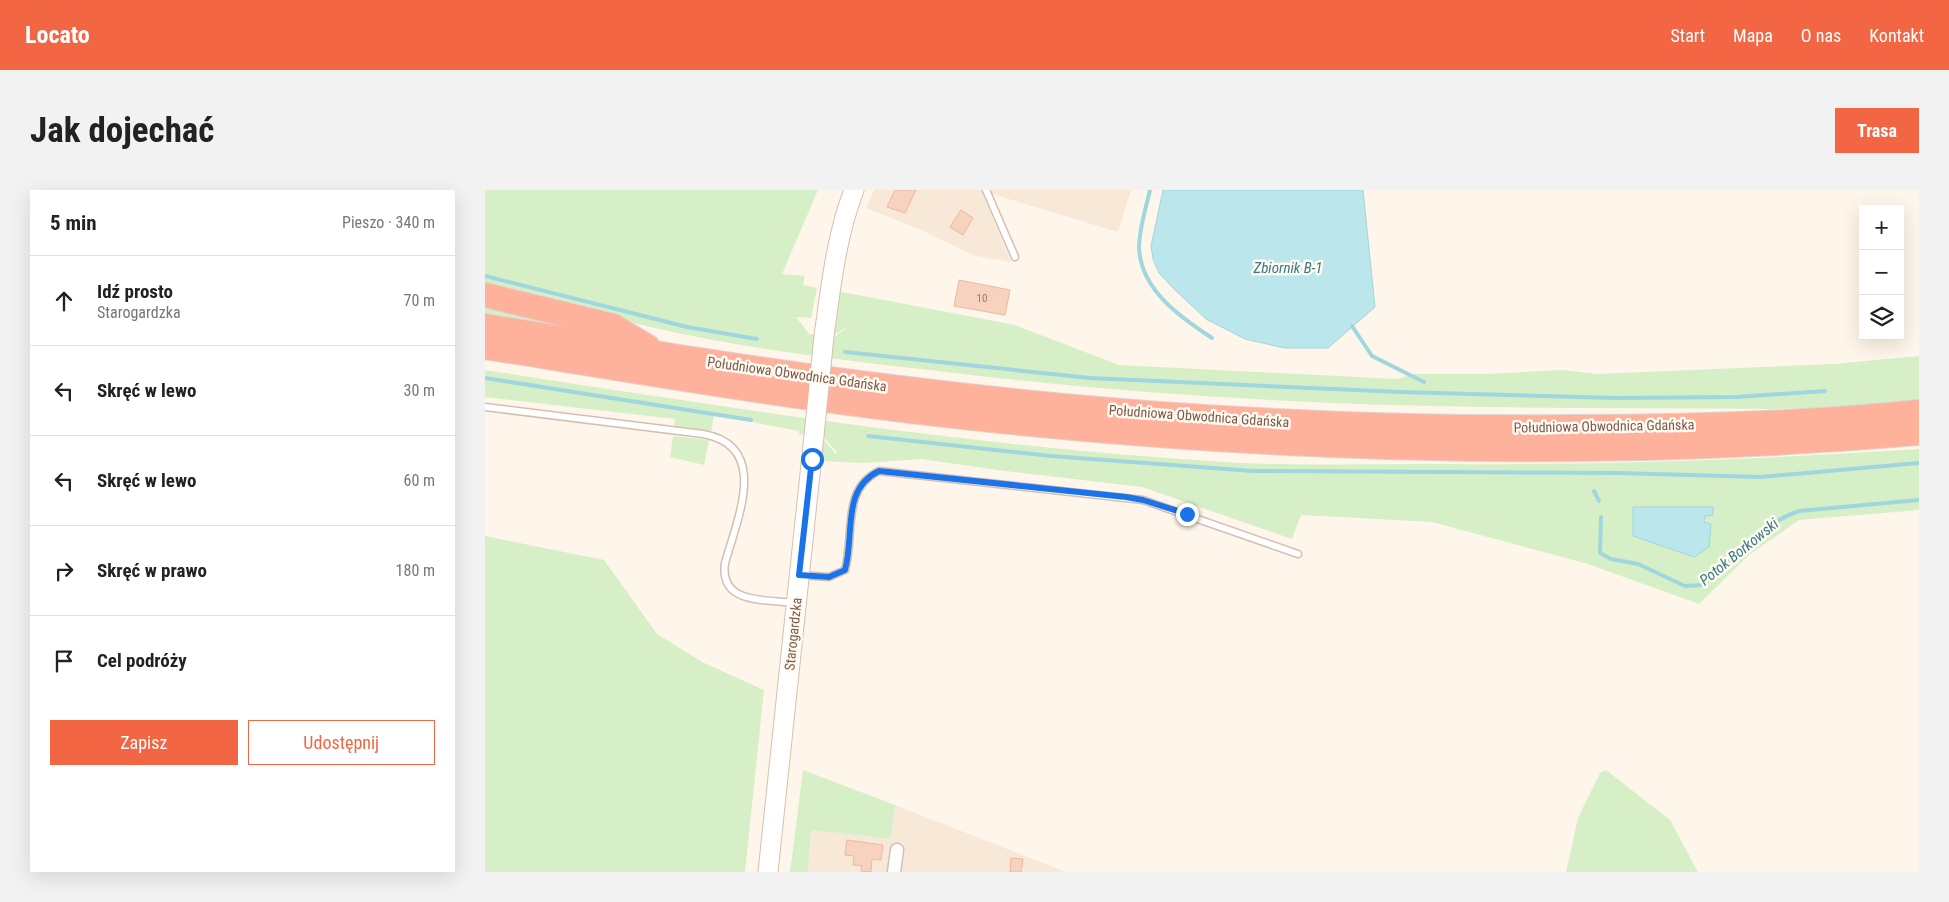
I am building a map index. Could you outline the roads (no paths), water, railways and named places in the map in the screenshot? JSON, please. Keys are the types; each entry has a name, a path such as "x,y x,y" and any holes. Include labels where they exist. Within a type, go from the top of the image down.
{"highway":[{"path":"485,295 613,326 660,354"},
{"name":"Południowa Obwodnica Gdańska","path":"485,326 660,354 893,387 1184,416 1329,425 1476,428 1651,427 1796,421 1919,412"},
{"name":"Południowa Obwodnica Gdańska","path":"485,347 895,409 1036,425 1245,441 1417,448 1608,448 1750,444 1919,433"},
{"path":"485,356 545,357"}],"main road":[{"name":"Starogardzka","path":"768,872 834,260 841,229 854,190"}],"street":[{"path":"894,872 897,850"}],"lane":[{"path":"986,190 1015,257"},
{"path":"485,407 703,434 725,441 740,458 745,480 725,563 724,574 726,583 740,596 796,603"},
{"path":"799,575 829,577 845,570 849,556 855,492 870,475 885,471 1143,500 1298,554"}],"water":[{"name":"Zbiornik B-1","path":"1163,190 1363,190 1375,307 1328,348 1284,348 1245,339 1206,319 1159,273 1153,259 1151,246"},
{"path":"1633,507 1713,507 1713,515 1705,516 1704,522 1711,524 1709,547 1694,557 1633,536"}],"waterway":[{"path":"1150,190 1139,241 1141,263 1147,277 1164,301 1187,321 1212,338"},
{"path":"485,276 687,327 757,339"},
{"name":"Potok Borkowski","path":"1352,326 1372,356 1424,382"},
{"path":"845,352 1090,378 1400,392 1616,398 1737,397 1825,391"},
{"path":"485,378 751,420"},
{"path":"868,436 1051,456 1253,471 1618,473 1760,477 1919,463"},
{"name":"Potok Borkowski","path":"1594,491 1599,501"},
{"name":"Potok Borkowski","path":"1601,517 1600,553 1611,559 1638,564 1685,586 1702,585 1759,533 1772,524 1799,511 1919,500"}]}
